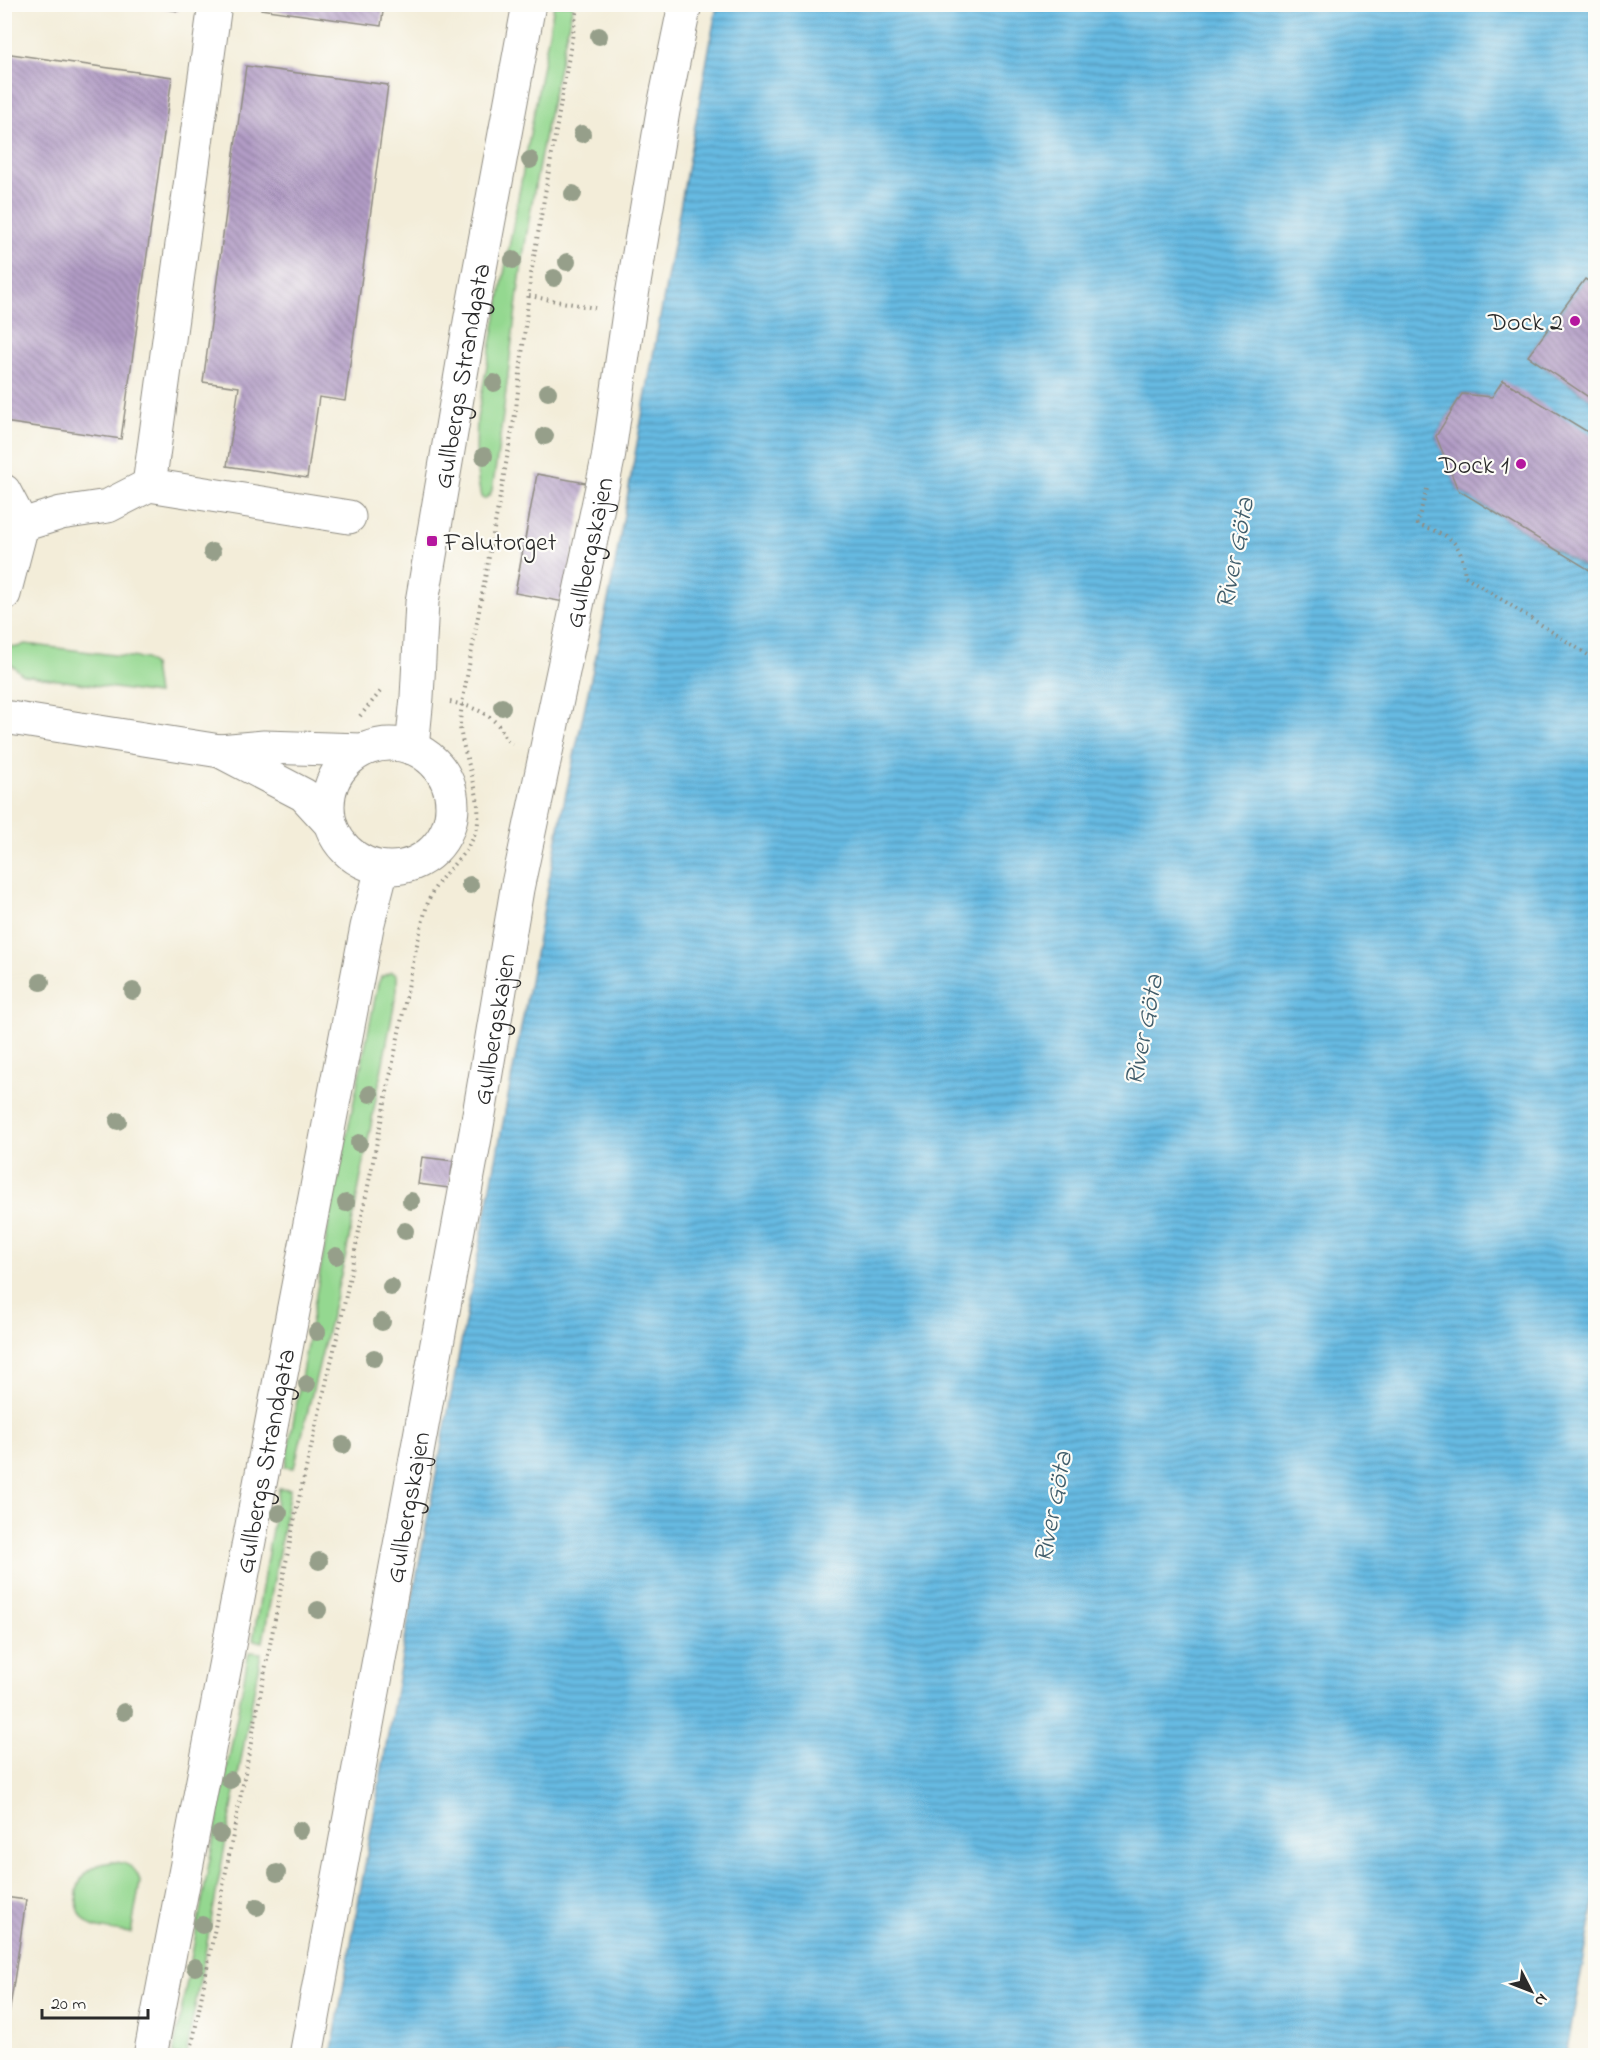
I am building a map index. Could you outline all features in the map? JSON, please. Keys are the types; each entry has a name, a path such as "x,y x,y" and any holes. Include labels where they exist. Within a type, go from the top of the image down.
{"street":[{"path":"149,485 215,4"},
{"name":"Gullbergs Strandgata","path":"411,748 417,697 422,602 529,4"},
{"name":"Gullbergskajen","path":"306,2055 476,1132 517,889 608,459 628,313 663,111 685,4"},
{"path":"22,525 61,513 108,506 149,485 349,517"},
{"path":"4,490 22,525 4,594"},
{"path":"4,717 220,751 358,736 382,744 393,743 411,748 432,759 444,774 451,793 450,822 442,840 429,855 421,860 402,867 382,868 362,862 345,849 333,832 328,801 333,781 358,736"},
{"path":"220,751 304,795 330,822"},
{"name":"Gullbergs Strandgata","path":"150,2055 367,927 382,868"}],"path":[{"name":"Gullbergs Strandgata","path":"190,2055 296,1511 342,1320 416,948 432,892 447,871 459,860 477,825 478,802 460,725 462,704 516,409 529,296 550,158 578,4"},
{"path":"529,296 628,313"},
{"path":"1427,489 1417,524 1448,536 1463,554 1465,576 1596,660"},
{"path":"358,736 381,691 417,697"},
{"path":"462,704 478,709 493,719 501,728 506,741 543,764"}],"green space":[{"path":"554,5 573,5 527,231 492,490 490,495 484,499 481,497 477,468 477,419"},
{"path":"25,644 146,659 153,665 157,694 23,675 5,659 6,646 18,647"},
{"path":"391,972 397,975 397,990 346,1254 294,1468 285,1467 330,1217 378,984 381,977"},
{"path":"279,1488 290,1489 263,1642 253,1640"},
{"path":"249,1652 261,1653 186,2055 173,2055"},
{"path":"112,1862 131,1866 139,1877 131,1933 92,1926 83,1918 77,1903 78,1886 87,1872 100,1864"}],"water":[{"name":"River Göta","path":"717,5 1595,5 1595,286 1585,279 1528,356 1595,402 1595,437 1492,397 1462,394 1436,436 1458,490 1595,574 1596,1894 1566,2055 331,2056 410,1611 563,807 610,591"}],"building":[{"path":"135,4 179,4 178,11"},
{"path":"261,4 384,4 381,26 261,9"},
{"path":"4,53 172,77 121,439 4,422"},
{"path":"246,66 388,85 345,401 319,397 307,478 227,466 239,387 203,382"},
{"name":"Dock 2","path":"1585,279 1596,286 1596,402 1528,356"},
{"name":"Dock 1","path":"1503,380 1596,437 1596,574 1458,490 1436,436 1462,394 1492,397"},
{"path":"537,474 586,483 564,602 515,593"},
{"path":"422,1157 453,1161 449,1188 418,1184"},
{"path":"4,1897 26,1900 6,2035 4,2035"}],"place":[{"name":"Dock 2","path":"1575,321"},
{"name":"Dock 1","path":"1521,464"},
{"name":"Falutorget","path":"432,541"}]}
